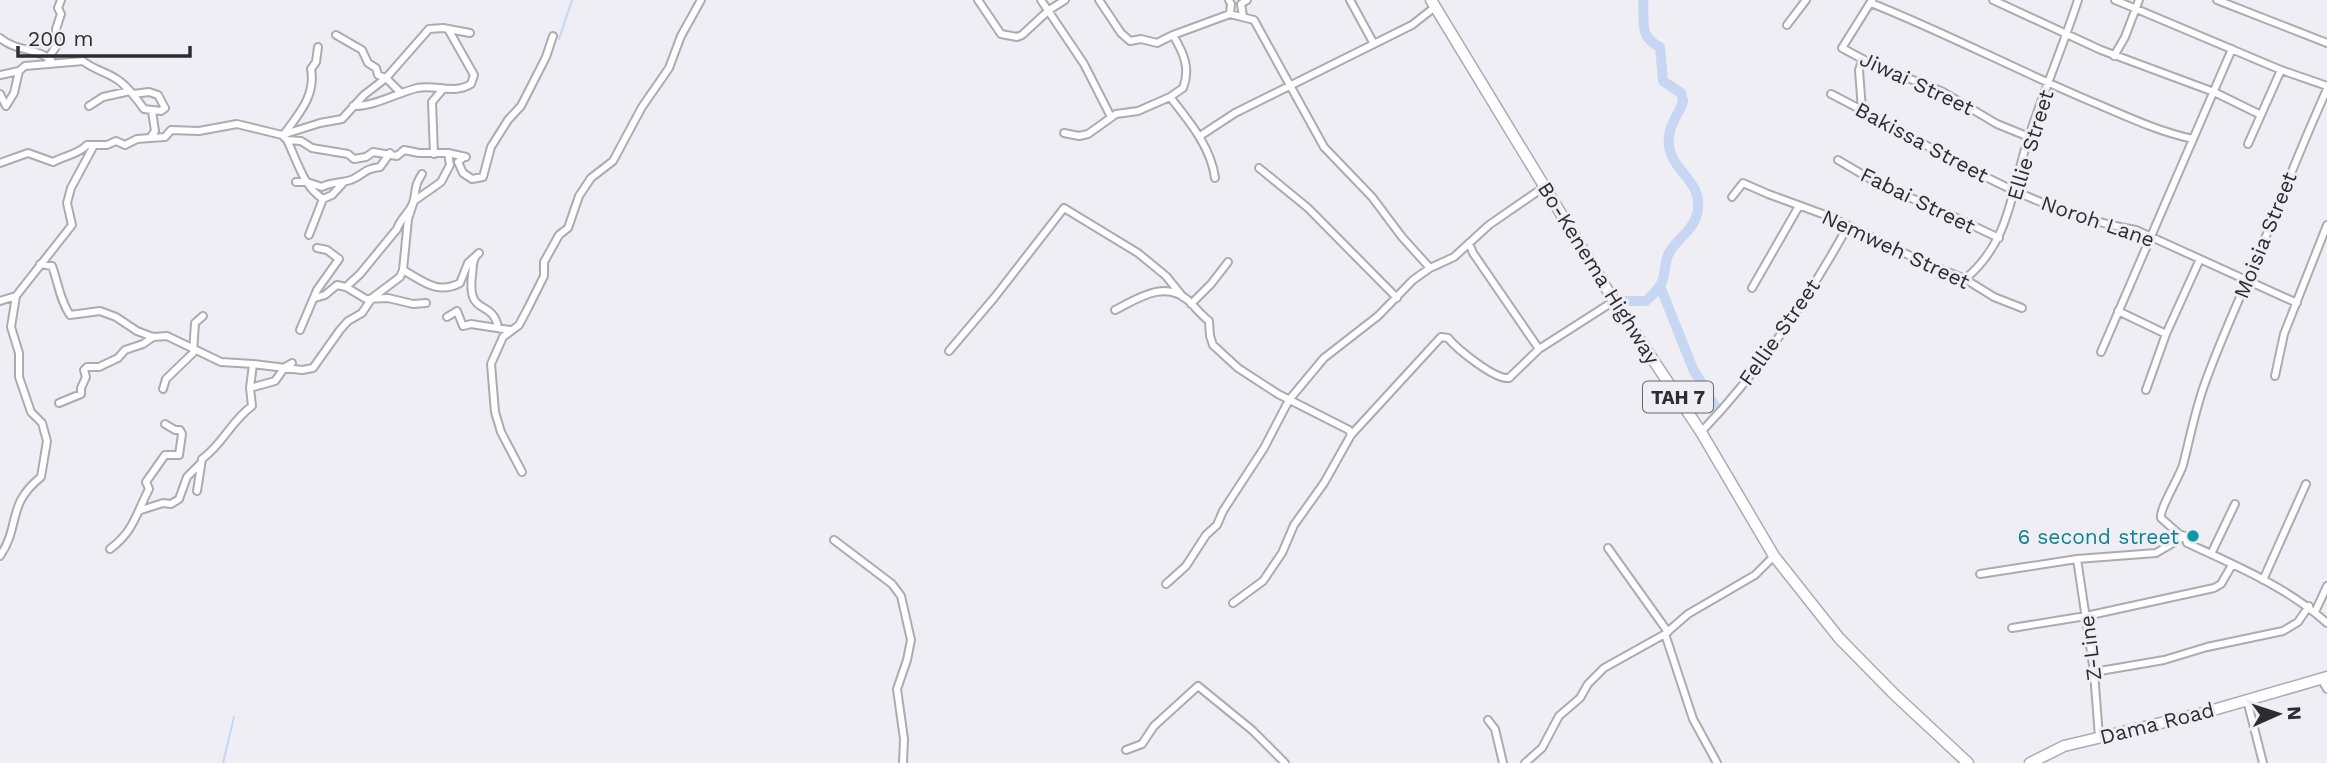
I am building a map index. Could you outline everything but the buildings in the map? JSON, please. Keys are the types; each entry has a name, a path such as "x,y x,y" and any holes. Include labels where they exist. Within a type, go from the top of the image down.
{"highway":[{"name":"Bo-Kenema Highway","path":"1433,4 1614,301 1701,432 1774,556 1839,638 1967,762"},
{"name":"Dama Road","path":"2030,763 2064,746 2203,713 2324,678"}],"street":[{"path":"50,60 57,46 56,29 61,14 58,8 61,0"},
{"path":"522,472 501,432 495,412 491,364 503,337 519,325 528,308 544,276 544,262 559,235 568,228 579,196 592,178 613,161 642,107 669,68 681,36 701,0"},
{"path":"978,0 1001,34 1010,36 1022,35 1049,10 1065,0"},
{"path":"1041,0 1088,71 1111,117"},
{"path":"1099,0 1121,33 1130,41 1141,39 1157,43 1230,14 1254,20 1324,147 1372,197 1430,268"},
{"path":"1350,0 1374,44"},
{"path":"1787,25 1806,0"},
{"path":"1993,0 2114,56 2214,92 2261,115"},
{"name":"Ellie Street","path":"1965,279 1984,262 1999,238 2029,137 2078,0"},
{"path":"2115,0 2327,88"},
{"path":"2114,56 2125,37 2139,0"},
{"path":"2217,0 2327,43"},
{"path":"1871,1 2049,84 2156,129 2193,139"},
{"name":"Jiwai Street","path":"1871,1 1842,47 1863,59 1943,92 1997,124 2029,137"},
{"path":"1230,14 1230,2 1244,2 1243,16"},
{"path":"1200,136 1235,113 1412,25 1433,4"},
{"path":"284,137 320,123 342,119 353,106 386,78 429,29 447,29 474,75 467,87 456,91 430,86 363,107 353,106"},
{"path":"336,35 362,50 378,75 386,78 401,93"},
{"path":"1064,133 1079,136 1088,134 1111,117 1138,111 1183,88 1187,73 1182,50 1173,35"},
{"path":"448,153 463,173 472,179 483,177 491,147 521,106 546,57 553,36"},
{"path":"0,38 10,46 42,54 50,60"},
{"path":"284,137 306,103 313,82 311,69 316,62 318,47"},
{"path":"2101,352 2232,49"},
{"path":"1862,110 1859,70 1863,59"},
{"path":"0,75 50,60 83,61 117,79 132,92 144,109 161,111 165,108 158,94 149,92 132,92 103,97 89,107"},
{"path":"2248,144 2281,70"},
{"path":"0,94 6,106 14,93 19,71"},
{"name":"Moisia Street","path":"2185,536 2161,518 2160,513 2183,466 2186,443 2193,429 2205,382 2327,88"},
{"path":"434,153 432,102 443,89"},
{"name":"Bakissa Street","path":"1831,94 2014,190"},
{"path":"1170,97 1200,136 1214,168 1215,178"},
{"path":"150,138 155,131 152,111"},
{"path":"0,163 28,153 53,162 82,150 87,145 93,147 116,141 125,145 138,139 165,137 171,130 199,131 237,124 300,141 312,148 348,154 354,159 366,157 373,152 397,156 404,150 466,157 454,164 441,182 414,201 397,229 346,287"},
{"path":"284,137 312,192 323,199"},
{"path":"0,555 6,548 16,506 26,489 41,477 47,442 41,423 31,412 19,377 19,353 11,327 16,296 72,225 67,203 71,188 93,147"},
{"path":"296,182 322,187 330,182 344,182 356,178 366,169 380,167 390,153"},
{"name":"Fabai Street","path":"1838,160 1888,190 1927,204 1999,238"},
{"path":"1259,168 1308,208 1397,298"},
{"path":"40,264 52,266 61,289 62,305 70,314 100,311 153,337 167,336 221,362 288,365 302,370 313,368 348,321 362,313 372,298 400,277 408,219 414,201 414,186 422,174"},
{"path":"309,235 323,199 332,195 344,182"},
{"name":"Nemweh Street","path":"1732,197 1743,183 1848,226 2022,308"},
{"path":"1166,584 1186,566 1206,535 1217,525 1223,511 1264,448 1289,400 1324,358 1397,298 1413,280 1430,268 1454,257 1489,225 1544,187"},
{"name":"Noroh Lane","path":"2014,190 2067,213 2110,226 2136,230 2297,303"},
{"path":"1752,288 1799,206"},
{"path":"949,351 1064,208 1138,253 1166,276 1194,310 1209,321 1213,345 1221,353 1254,379 1349,430 1351,435"},
{"path":"2275,376 2284,334 2327,225"},
{"name":"Fellie Street","path":"1701,432 1724,408 1775,344 1848,226"},
{"path":"1469,243 1473,253 1539,349"},
{"path":"300,330 317,290 339,259 327,250 317,248"},
{"path":"403,270 435,288 452,287 460,283 468,263 477,255 472,264 470,293 474,301 493,316 498,327"},
{"path":"2146,390 2166,334 2200,259"},
{"path":"1191,304 1228,262"},
{"path":"315,298 325,295 337,285 346,287 366,299 426,303"},
{"path":"1115,310 1157,291 1184,298"},
{"path":"0,301 16,296"},
{"path":"1233,603 1263,581 1282,553 1294,525 1324,483 1351,435 1437,341 1444,336 1458,350 1503,379 1516,373 1539,349 1614,301"},
{"path":"447,317 457,311 463,326 471,324 510,330"},
{"path":"2118,311 2166,334"},
{"path":"163,389 166,379 193,353 195,323 202,316"},
{"path":"59,403 81,394 86,377 84,370 87,367 99,368 118,358 125,350 143,344 153,337"},
{"path":"197,491 202,459 216,449 224,435 231,431 235,422 252,406 250,387 253,364"},
{"path":"250,387 275,381 288,365"},
{"path":"110,549 132,526 141,510 149,489 146,481 150,475 165,456 178,455 183,433 166,424"},
{"path":"141,510 179,499 187,477 200,464"},
{"path":"2263,580 2306,484"},
{"path":"2211,554 2235,504"},
{"path":"1980,574 2077,559 2156,553 2185,536 2187,543 2309,606 2327,623"},
{"path":"834,540 892,584 901,596 911,640 897,689 904,738 903,763"},
{"path":"1608,548 1667,633 1693,719 1717,763"},
{"path":"1525,763 1542,748 1559,716 1580,698 1588,684 1604,668 1667,633 1688,614 1755,575 1774,556"},
{"name":"Z-Line","path":"2077,559 2094,672 2099,737"},
{"path":"2012,628 2086,616 2214,588 2221,584 2232,565"},
{"path":"2315,612 2327,586"},
{"path":"2094,672 2164,660 2207,647 2283,631 2298,622 2309,606"},
{"path":"2324,678 2327,690"},
{"path":"1126,750 1142,744 1154,726 1198,686 1252,730 1285,763"},
{"path":"2247,700 2263,763"},
{"path":"1488,720 1495,729 1503,763"}],"waterway":[{"path":"559,39 572,0"},
{"path":"1624,301 1646,301 1658,288 1663,280 1669,253 1695,220 1698,202 1696,192 1678,167 1669,148 1670,131 1683,101 1681,93 1663,81 1660,47 1645,33 1643,0"},
{"path":"1660,286 1693,369 1715,406"},
{"path":"223,763 234,717"}],"place":[{"name":"6 second street","path":"2193,536"}]}
